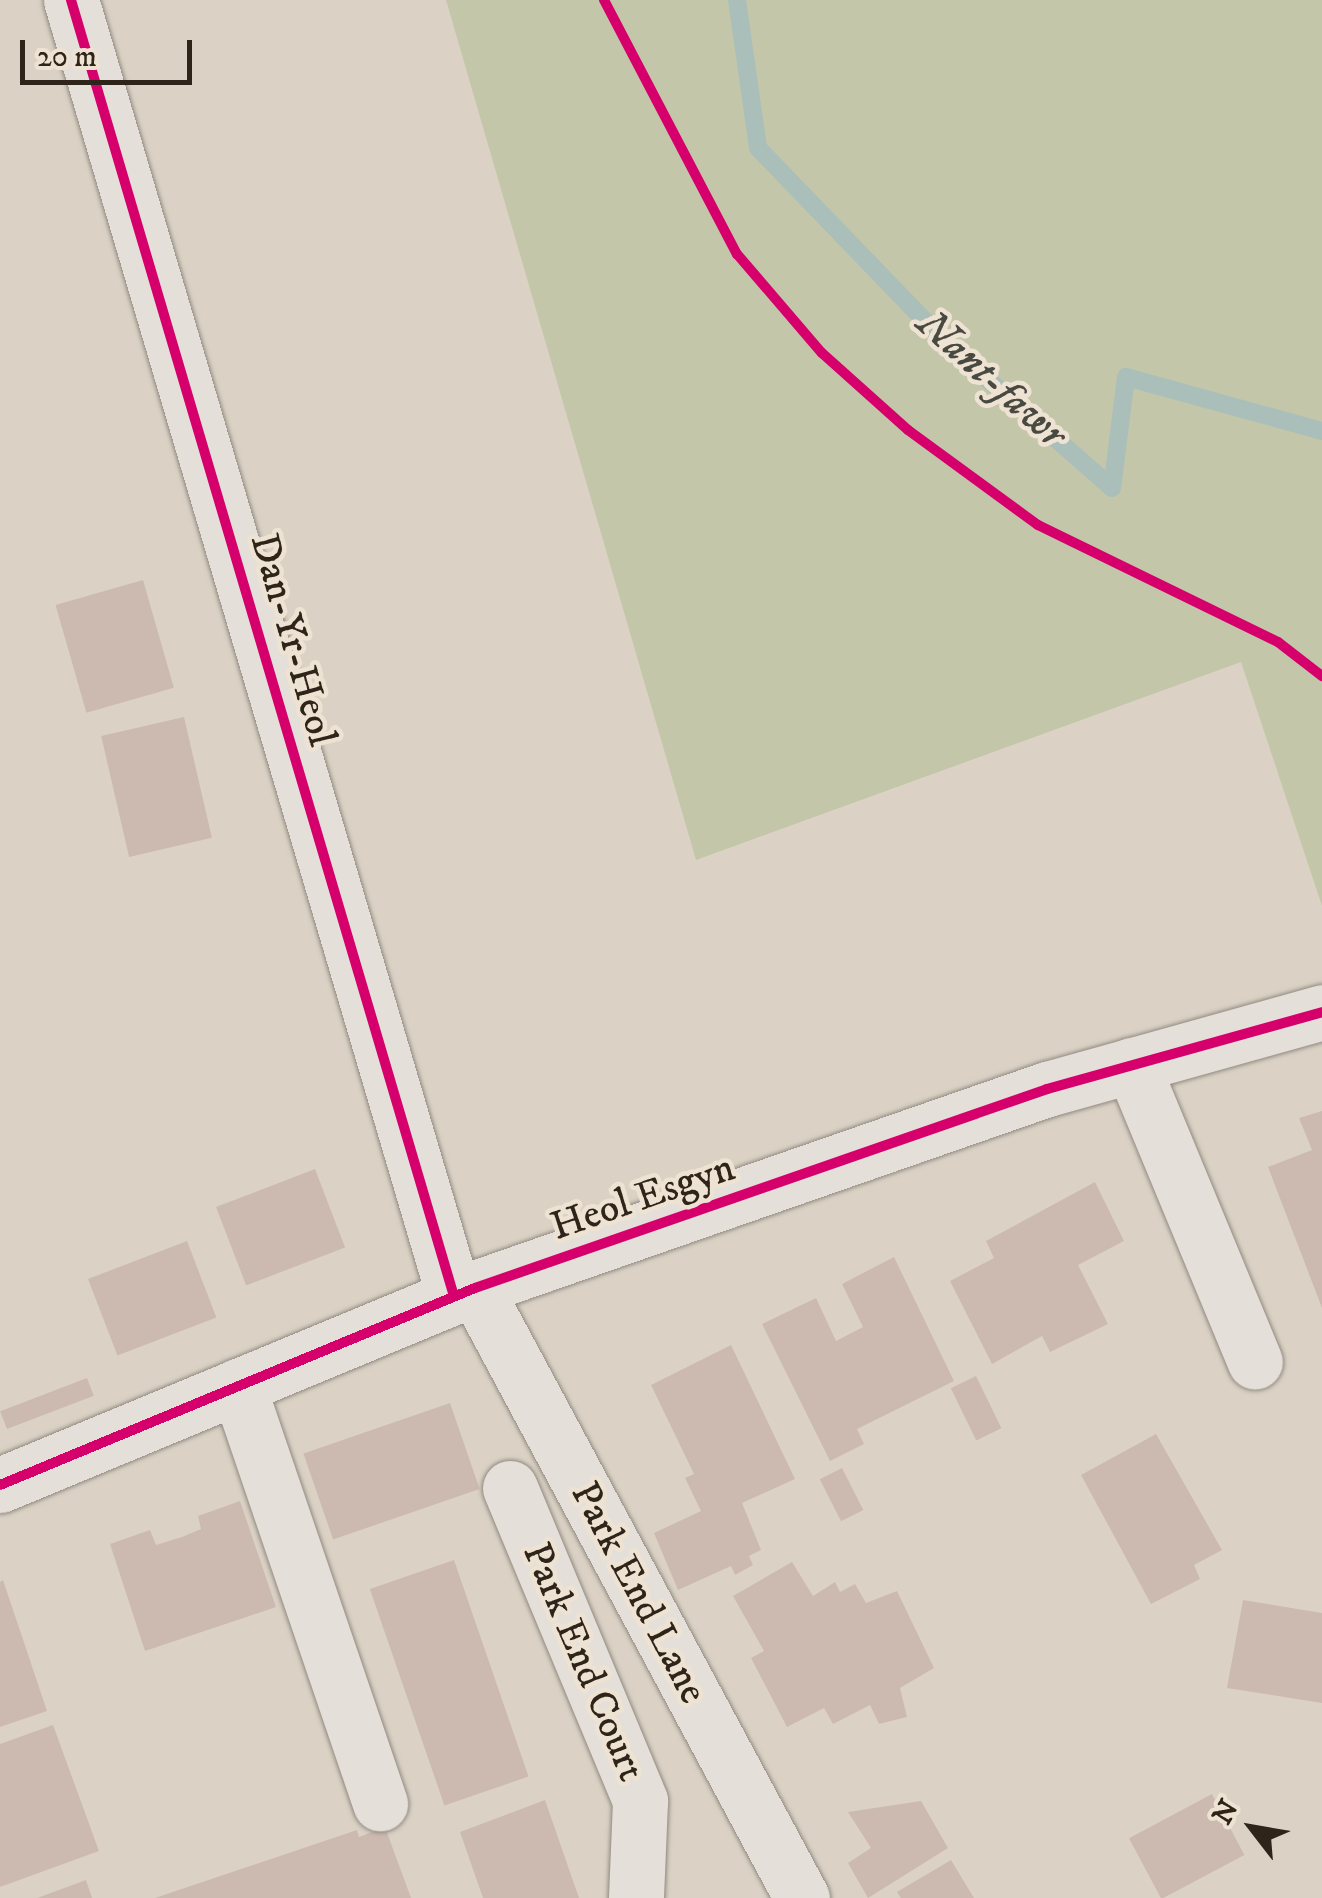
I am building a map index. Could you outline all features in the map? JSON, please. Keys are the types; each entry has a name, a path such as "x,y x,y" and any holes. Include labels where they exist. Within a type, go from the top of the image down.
{"street":[{"name":"Dan-Yr-Heol","path":"71,0 465,1292"},
{"name":"Heol Esgyn","path":"0,1485 465,1292 1132,1065 1322,1012"},
{"path":"1132,1065 1255,1362"},
{"name":"Park End Lane","path":"465,1292 802,1898"},
{"path":"238,1386 380,1804"},
{"name":"Park End Court","path":"510,1488 640,1801 636,1898"}],"green space":[{"path":"446,0 1322,0 1322,906 1241,662 696,860"}],"building":[{"path":"143,580 174,688 86,713 56,605"},
{"path":"184,717 212,838 129,857 101,736"},
{"path":"1322,1111 1322,1308 1268,1167 1312,1150 1299,1118"},
{"path":"315,1169 345,1247 246,1285 216,1207"},
{"path":"1095,1182 1124,1241 1078,1265 1108,1324 1050,1352 1042,1336 992,1364 950,1281 994,1258 986,1241"},
{"path":"187,1241 216,1318 117,1356 88,1279"},
{"path":"894,1257 954,1381 857,1429 864,1444 830,1461 762,1324 816,1298 836,1341 863,1327 842,1284"},
{"path":"731,1345 795,1479 742,1503 761,1550 749,1556 753,1565 735,1575 731,1566 678,1590 654,1533 701,1511 685,1478 694,1474 651,1385"},
{"path":"976,1376 1001,1428 976,1440 951,1388"},
{"path":"87,1378 94,1396 7,1429 0,1411"},
{"path":"450,1403 480,1489 333,1540 303,1453"},
{"path":"1156,1434 1222,1550 1194,1565 1200,1579 1151,1604 1081,1475"},
{"path":"842,1468 863,1510 841,1521 820,1479"},
{"path":"240,1501 276,1607 145,1651 110,1544 150,1530 156,1545 182,1537 201,1529 198,1516"},
{"path":"454,1560 529,1777 444,1805 370,1589"},
{"path":"792,1562 813,1596 835,1582 840,1592 855,1584 866,1603 897,1591 934,1668 900,1688 907,1717 879,1724 870,1705 833,1724 824,1708 787,1727 751,1658 764,1651 733,1596"},
{"path":"3,1580 47,1711 0,1727 0,1582"},
{"path":"1243,1600 1322,1613 1322,1703 1227,1688"},
{"path":"53,1725 99,1851 0,1887 0,1744"},
{"path":"1212,1794 1244,1855 1161,1898 1129,1838"},
{"path":"545,1800 579,1898 483,1898 460,1832"},
{"path":"921,1801 948,1848 868,1898 848,1863 871,1848 848,1812"},
{"path":"385,1827 411,1898 155,1898 357,1830 359,1837"},
{"path":"951,1860 974,1898 901,1898 897,1892"},
{"path":"86,1880 92,1898 37,1898"}],"waterway":[{"name":"Nant-fawr","path":"737,0 758,148 946,343 1112,488 1126,377 1322,431"}],"cycle path":[{"path":"71,0 454,1296"},
{"path":"604,0 737,254 822,353 908,430 1038,525 1278,642 1322,676"},
{"path":"0,1485 475,1288 1047,1089 1322,1012"}]}
